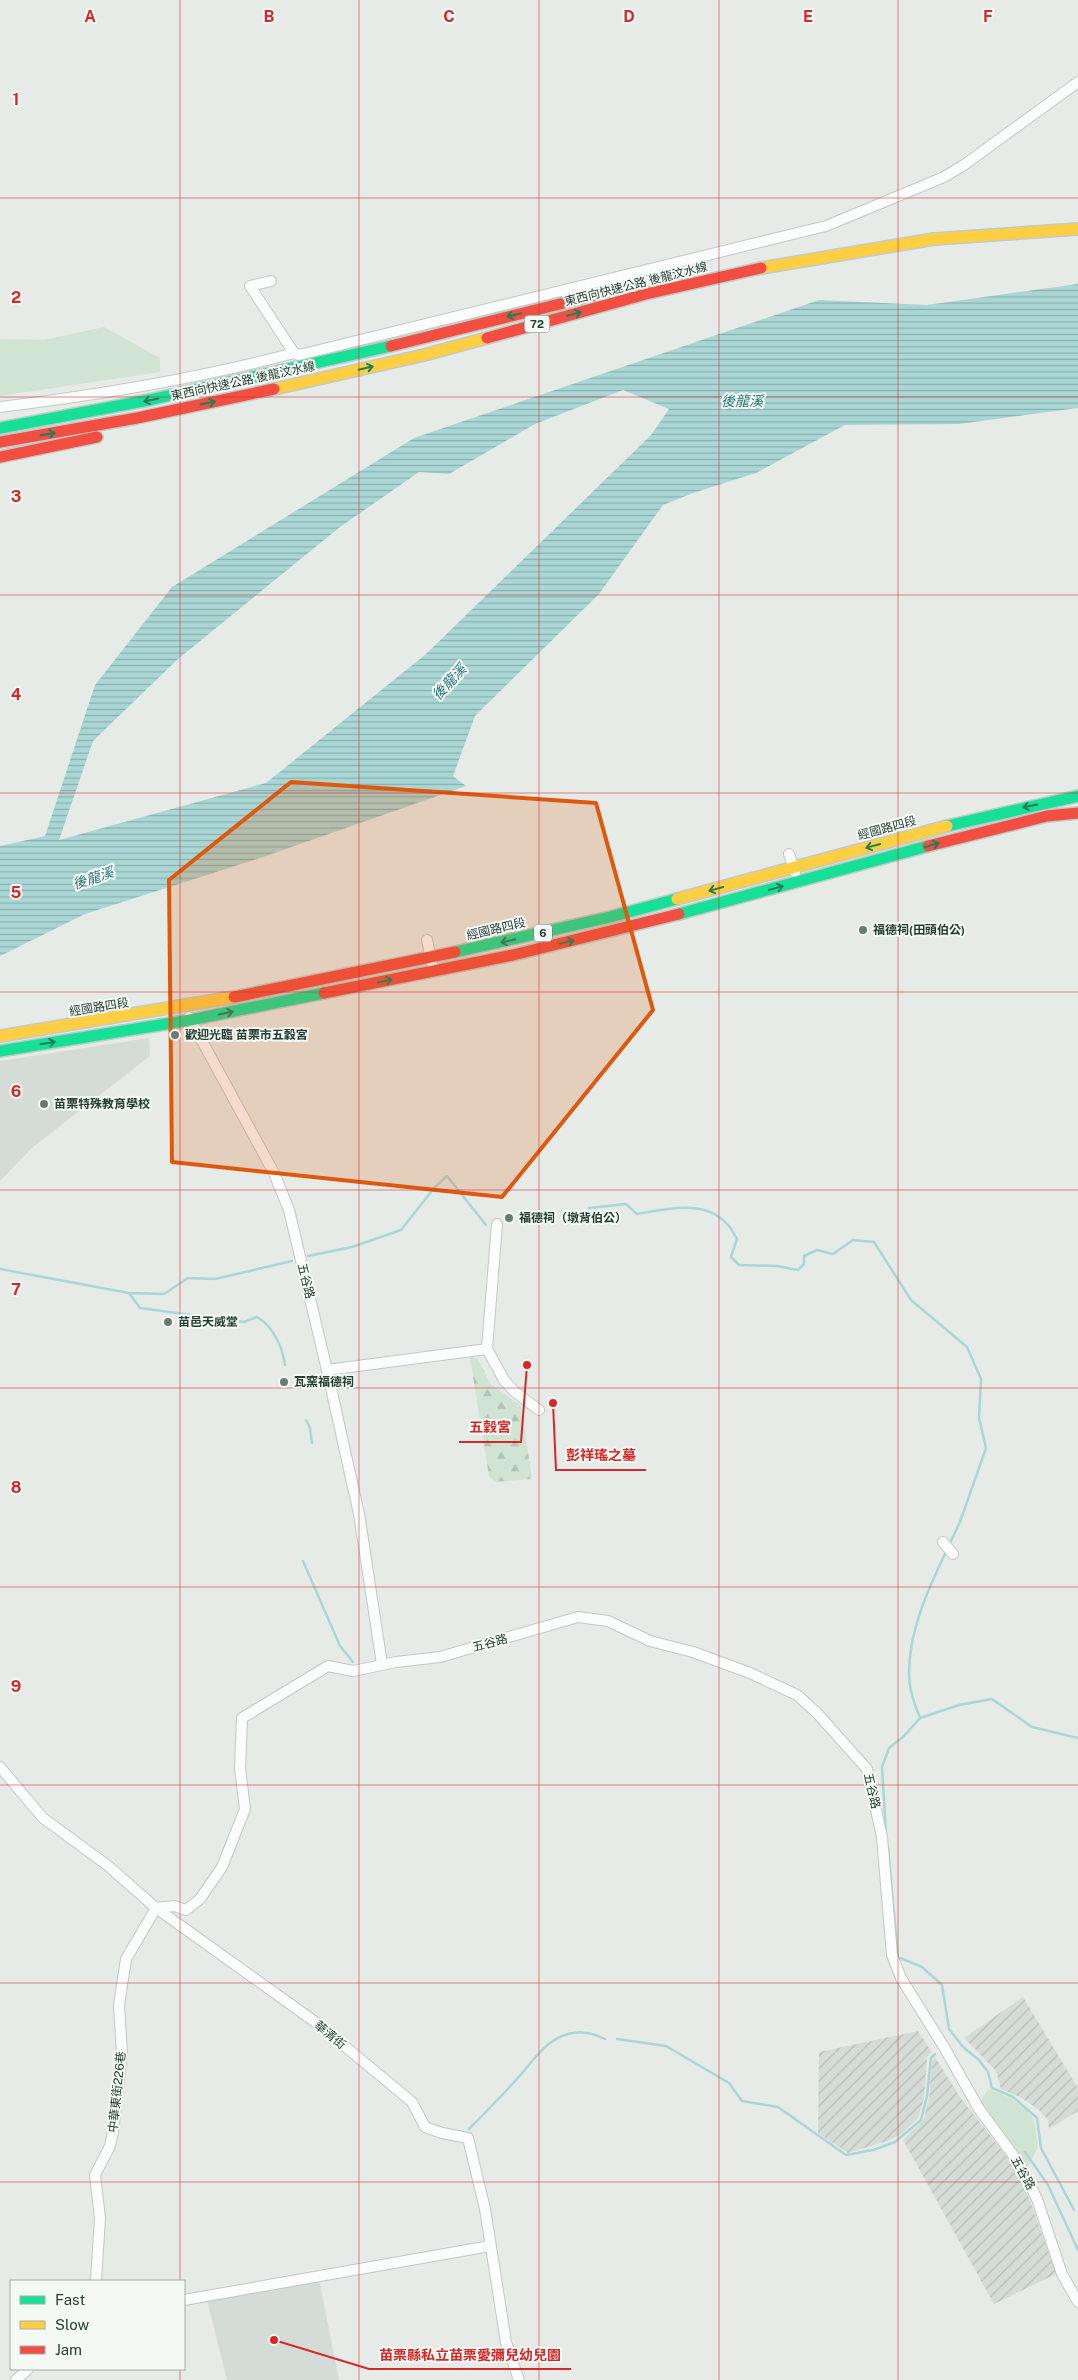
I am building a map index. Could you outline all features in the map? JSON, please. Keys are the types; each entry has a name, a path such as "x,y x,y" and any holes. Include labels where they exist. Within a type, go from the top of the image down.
{"main road":[{"path":"922,229 1078,218"},
{"name":"東西向快速公路 後龍汶水線","path":"0,442 137,418 424,355 646,294 776,265 934,239 1078,229"},
{"name":"東西向快速公路 後龍汶水線","path":"0,428 106,410 306,367 764,255"},
{"path":"0,419 75,408 106,410"},
{"path":"0,457 86,440 107,434 137,418"},
{"name":"經國路四段","path":"0,1036 185,1007 430,959 610,917 972,819 1078,796"},
{"name":"6","path":"0,1051 190,1020 513,955 624,929 982,832 1047,816 1078,813"}],"street":[{"path":"271,281 250,286 294,353 299,356 826,226 944,177 964,165 1078,82"},
{"path":"0,407 84,397 221,372 294,353"},
{"path":"789,854 798,882"},
{"path":"427,940 434,971"},
{"name":"五谷路","path":"185,1007 190,1020 277,1180 289,1210 359,1514 382,1664"},
{"path":"497,1224 486,1349 504,1380 515,1392 539,1410"},
{"path":"327,1370 486,1349"},
{"path":"943,1542 953,1554"},
{"name":"五谷路","path":"156,1908 174,1906 186,1910 200,1899 230,1851 245,1809 240,1768 242,1718 328,1666 353,1671 382,1664 440,1657 578,1617 608,1621 650,1641 693,1652 750,1673 797,1695 817,1712 868,1769 882,1837 892,1954 901,1978 944,2047 979,2109 1019,2163 1037,2199 1062,2274 1078,2302"},
{"name":"華清街","path":"0,1767 43,1818 107,1865 156,1908 318,2024 412,2102 426,2127 442,2133 468,2138 480,2184 506,2342 519,2380"},
{"name":"中華東街226巷","path":"96,2280 100,2218 96,2175 110,2146 113,2132 122,2054 119,2005 126,1959 156,1908"},
{"path":"185,2300 490,2246"},
{"path":"16,2380 27,2370"}],"highlighted area":[{"path":"291,782 596,803 653,1010 502,1197 172,1162 169,880"}],"shaded area":[{"name":"苗栗特殊教育學校","path":"149,1038 150,1056 33,1147 0,1181 0,1061"},
{"path":"1023,1997 1078,2088 1078,2111 1049,2129 1048,2120 1039,2110 1020,2097 1001,2089 996,2071 964,2038"},
{"path":"918,2031 932,2052 927,2057 924,2098 918,2118 900,2135 848,2153 818,2133 819,2052"},
{"path":"935,2057 960,2097 1011,2162 1029,2198 1056,2274 994,2304 903,2140 924,2119 929,2098 932,2061"},
{"path":"319,2279 339,2380 227,2380 207,2300"}],"green space":[{"path":"104,327 160,358 160,372 0,396 0,339 44,340"},
{"path":"470,1358 478,1359 490,1383 521,1406 532,1479 495,1482 489,1476"},
{"path":"989,2089 1010,2098 1024,2108 1034,2119 1038,2147 1028,2167 1015,2147 979,2103"}],"water":[{"name":"後龍溪","path":"1078,284 1078,408 959,424 845,425 756,473 693,493 663,505 599,594 475,716 453,776 466,786 260,858 85,914 0,956 0,846 45,836 95,685 172,587 414,438 819,300 927,305","holes":["623,390 669,409 651,435 426,654 266,783 59,840 93,741 178,659 340,527 419,472 449,474 535,424"]}],"waterway":[{"path":"308,1256 352,1247 401,1230 435,1187 447,1176 486,1225"},
{"path":"589,1208 626,1204 637,1214 672,1208 696,1208 707,1211 728,1225 737,1239 731,1257 739,1265 777,1266 798,1270 804,1264 804,1256 817,1250 833,1254 853,1240 874,1242 911,1300 967,1347 981,1379 979,1418 986,1448 960,1522 949,1545"},
{"path":"0,1269 129,1293 164,1294 188,1278 215,1279 292,1261"},
{"path":"129,1293 140,1308 244,1322 257,1317 268,1326 276,1338 285,1365"},
{"path":"306,1420 310,1428 312,1443"},
{"path":"886,1834 882,1767 889,1748 904,1736 920,1718 912,1696 909,1679 912,1642 926,1595 946,1552"},
{"path":"303,1561 340,1646 353,1662"},
{"path":"920,1718 959,1705 992,1699 1032,1727 1078,1738"},
{"path":"888,1847 898,1957 922,1967 942,1985 949,2029 963,2047 979,2060 988,2072 992,2088 1013,2097 1037,2118 1041,2148 1074,2210"},
{"path":"469,2129 520,2076 538,2054 559,2037 582,2032 605,2039"},
{"path":"617,2039 666,2046 729,2083 742,2101 778,2107 846,2155 873,2150 895,2142 921,2120 927,2096 931,2058 935,2054"},
{"path":"1025,2152 1048,2185 1078,2250"}],"traffic: fast":[{"path":"0,428 149,400 391,346"},
{"path":"947,826 1078,796"},
{"path":"679,914 928,846"},
{"path":"455,952 610,917 677,899"},
{"path":"0,1051 190,1020 324,993"}],"traffic: slow":[{"path":"761,268 934,239 1078,229"},
{"path":"274,389 424,355 487,338"},
{"path":"677,899 947,826"},
{"path":"0,1036 234,997"}],"traffic: jam":[{"path":"487,338 646,294 761,268"},
{"path":"391,346 592,296"},
{"path":"0,442 137,418 274,389"},
{"path":"0,457 97,437"},
{"path":"928,846 1047,816 1078,813"},
{"path":"324,993 513,955 679,914"},
{"path":"234,997 455,952"}],"place":[{"name":"福德祠(田頭伯公)","path":"863,930"},
{"name":"歡迎光臨 苗栗市五穀宮","path":"175,1035"},
{"name":"苗栗特殊教育學校","path":"44,1104"},
{"name":"福德祠（墩背伯公）","path":"509,1218"},
{"name":"苗邑天威堂","path":"168,1322"},
{"name":"五穀宮","path":"527,1365"},
{"name":"瓦窯福德祠","path":"284,1382"},
{"name":"彭祥瑤之墓","path":"553,1403"},
{"name":"苗栗縣私立苗栗愛彌兒幼兒園","path":"274,2340"}]}
